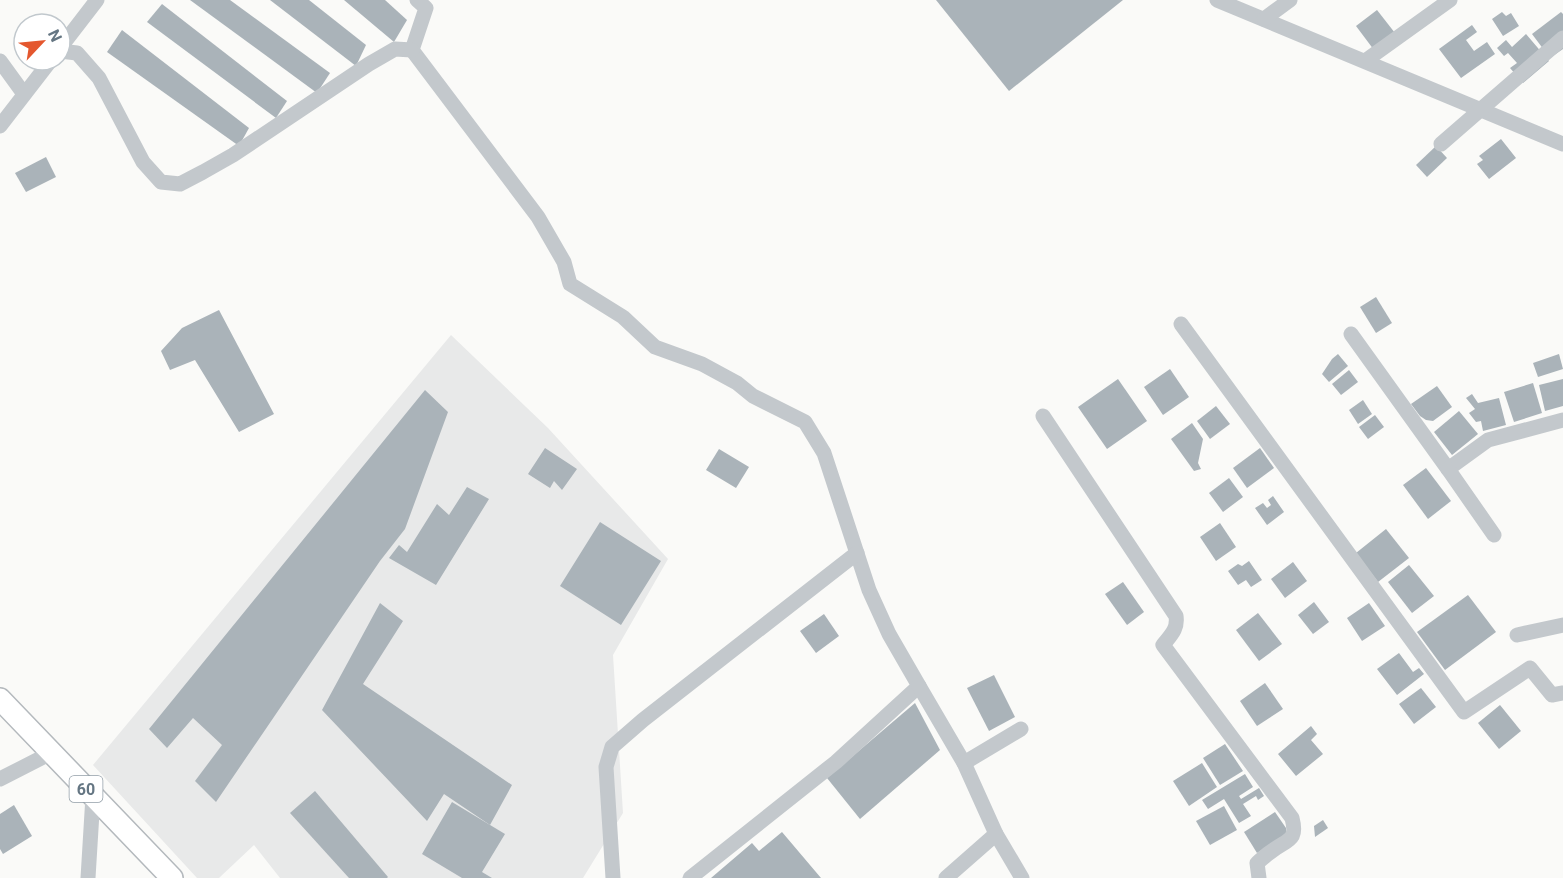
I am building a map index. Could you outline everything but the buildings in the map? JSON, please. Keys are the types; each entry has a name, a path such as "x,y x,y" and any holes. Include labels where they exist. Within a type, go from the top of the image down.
{"highway":[{"name":"60","path":"0,699 172,878"}],"street":[{"path":"72,33 97,0"},
{"path":"412,50 426,8 417,0"},
{"path":"1217,0 1563,144"},
{"path":"1264,19 1290,0"},
{"path":"1365,62 1450,0"},
{"path":"1441,144 1563,38"},
{"path":"72,53 77,54 99,78 144,162 161,182 180,184 233,154 386,54 395,49 412,50 538,217 564,262 570,284 623,317 655,347 702,364 737,383 753,396 805,422 824,453 868,590 889,634 964,763 996,834 1022,878"},
{"path":"0,61 24,94"},
{"path":"0,126 41,72"},
{"path":"1181,324 1464,712 1514,676 1530,668 1552,695 1563,693"},
{"path":"1351,334 1494,535"},
{"path":"1043,416 1176,616 1175,630 1163,645 1292,818 1294,834 1290,840 1271,851 1257,863 1259,878"},
{"path":"1448,469 1488,440 1563,420"},
{"path":"613,878 606,767 612,747 643,720 857,554"},
{"path":"1517,635 1563,626"},
{"path":"690,878 836,762 919,686"},
{"path":"964,763 1021,729"},
{"path":"0,779 51,753"},
{"path":"88,878 93,796"},
{"path":"945,878 996,834"}],"shaded area":[{"path":"451,335 548,428 668,559 613,655 623,813 583,878 280,878 254,845 219,878 197,878 93,765"}]}
